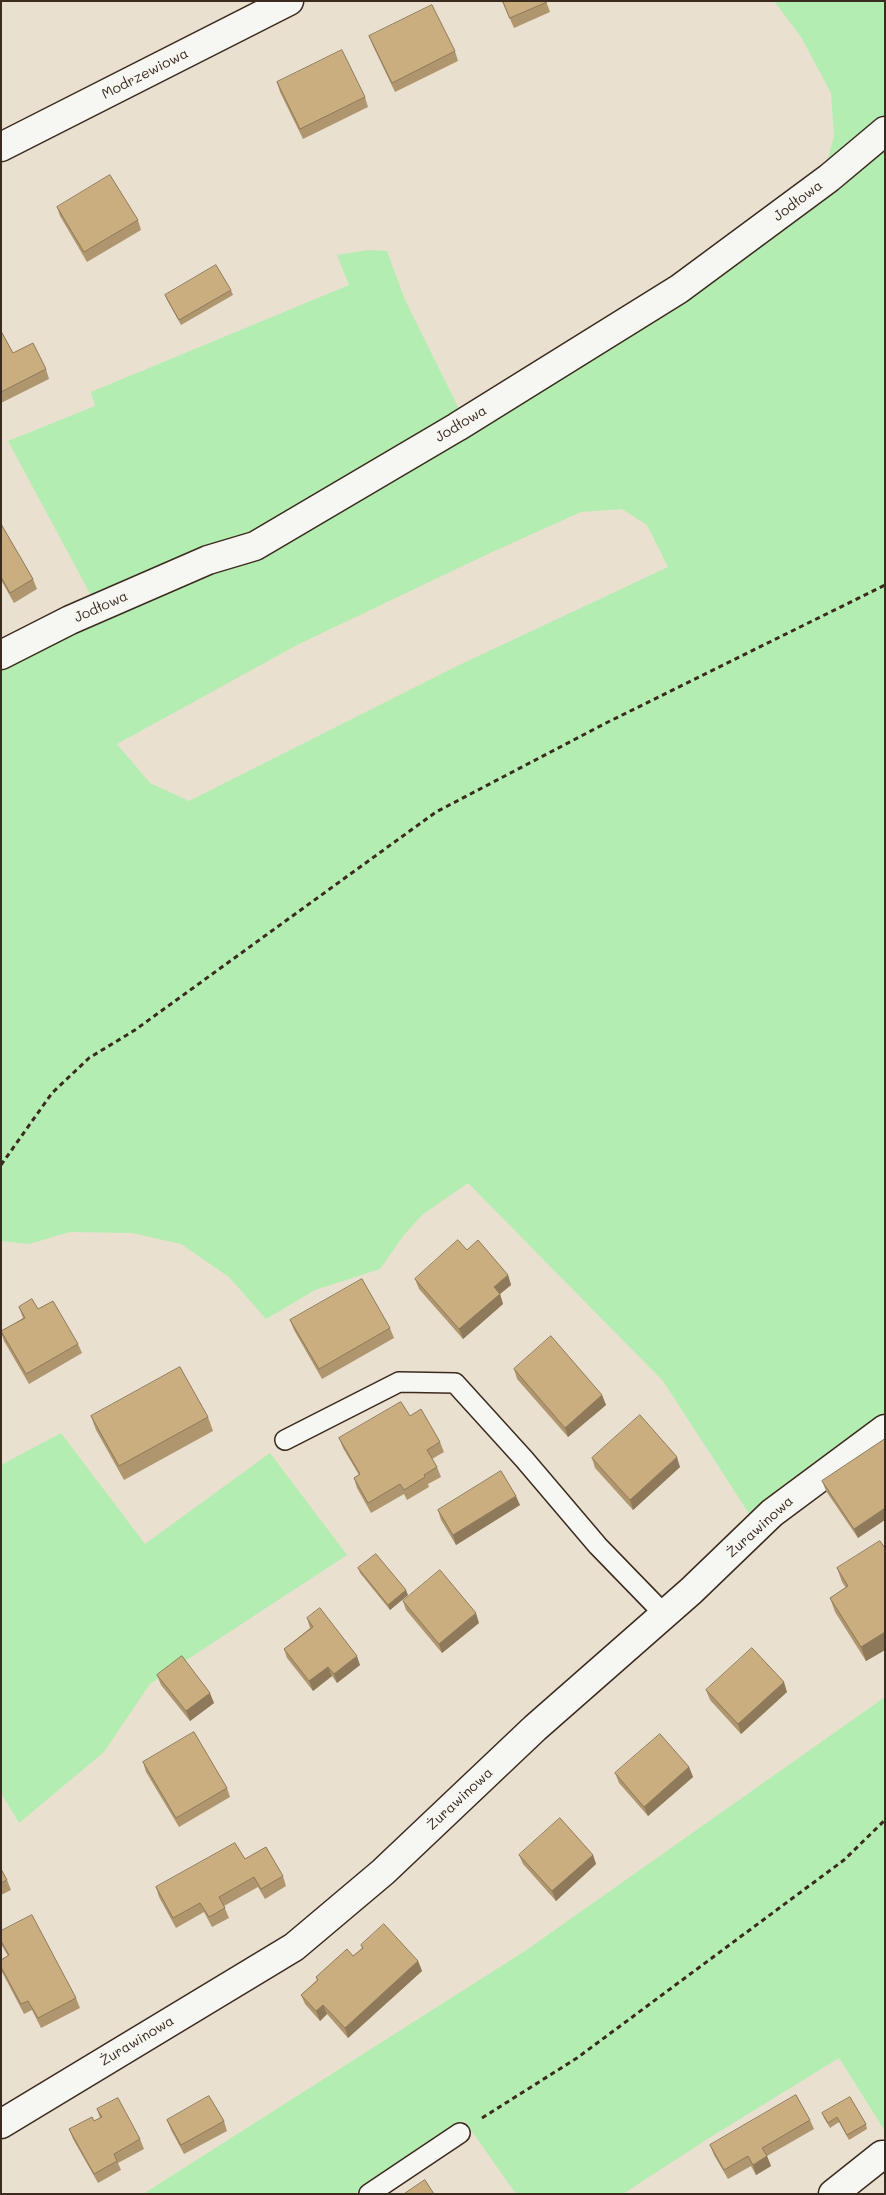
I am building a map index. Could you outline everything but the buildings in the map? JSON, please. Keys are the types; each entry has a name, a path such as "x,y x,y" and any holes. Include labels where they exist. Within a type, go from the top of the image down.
{"street":[{"name":"Modrzewiowa","path":"1,148 289,1"},
{"name":"Jodłowa","path":"1,655 70,620 208,560 255,546 457,427 679,289 829,178 885,131"},
{"name":"Żurawinowa","path":"1,2124 294,1947 383,1872 536,1728 665,1614 772,1513 885,1429"},
{"path":"833,2194 882,2155"}],"lane":[{"path":"284,1440 399,1382 455,1383 524,1458 598,1546 665,1614"},
{"path":"369,2194 460,2133"}],"path":[{"path":"1,1165 52,1093 89,1058 135,1030 436,812 606,723 885,584"},
{"path":"460,2133 585,2052 844,1860 885,1820"}],"green space":[{"path":"774,1 885,1 885,122 824,174 834,136 831,93 801,37"},
{"path":"885,142 885,1412 752,1518 663,1381 468,1183 422,1215 404,1235 380,1269 315,1290 266,1319 229,1277 181,1244 132,1233 70,1232 29,1244 1,1241 1,666 82,623 252,555","holes":["622,509 647,525 668,567 455,667 189,801 150,783 117,744 299,644 581,512"]},
{"path":"368,250 387,251 405,300 462,415 252,539 94,601 8,441 95,406 91,392 349,285 337,255"},
{"path":"61,1433 145,1544 270,1453 347,1555 150,1684 104,1752 19,1823 1,1793 1,1465"},
{"path":"885,1697 885,2131 839,2058 709,2138 623,2194 516,2194 464,2120 354,2194 143,2194 525,1951"}]}
